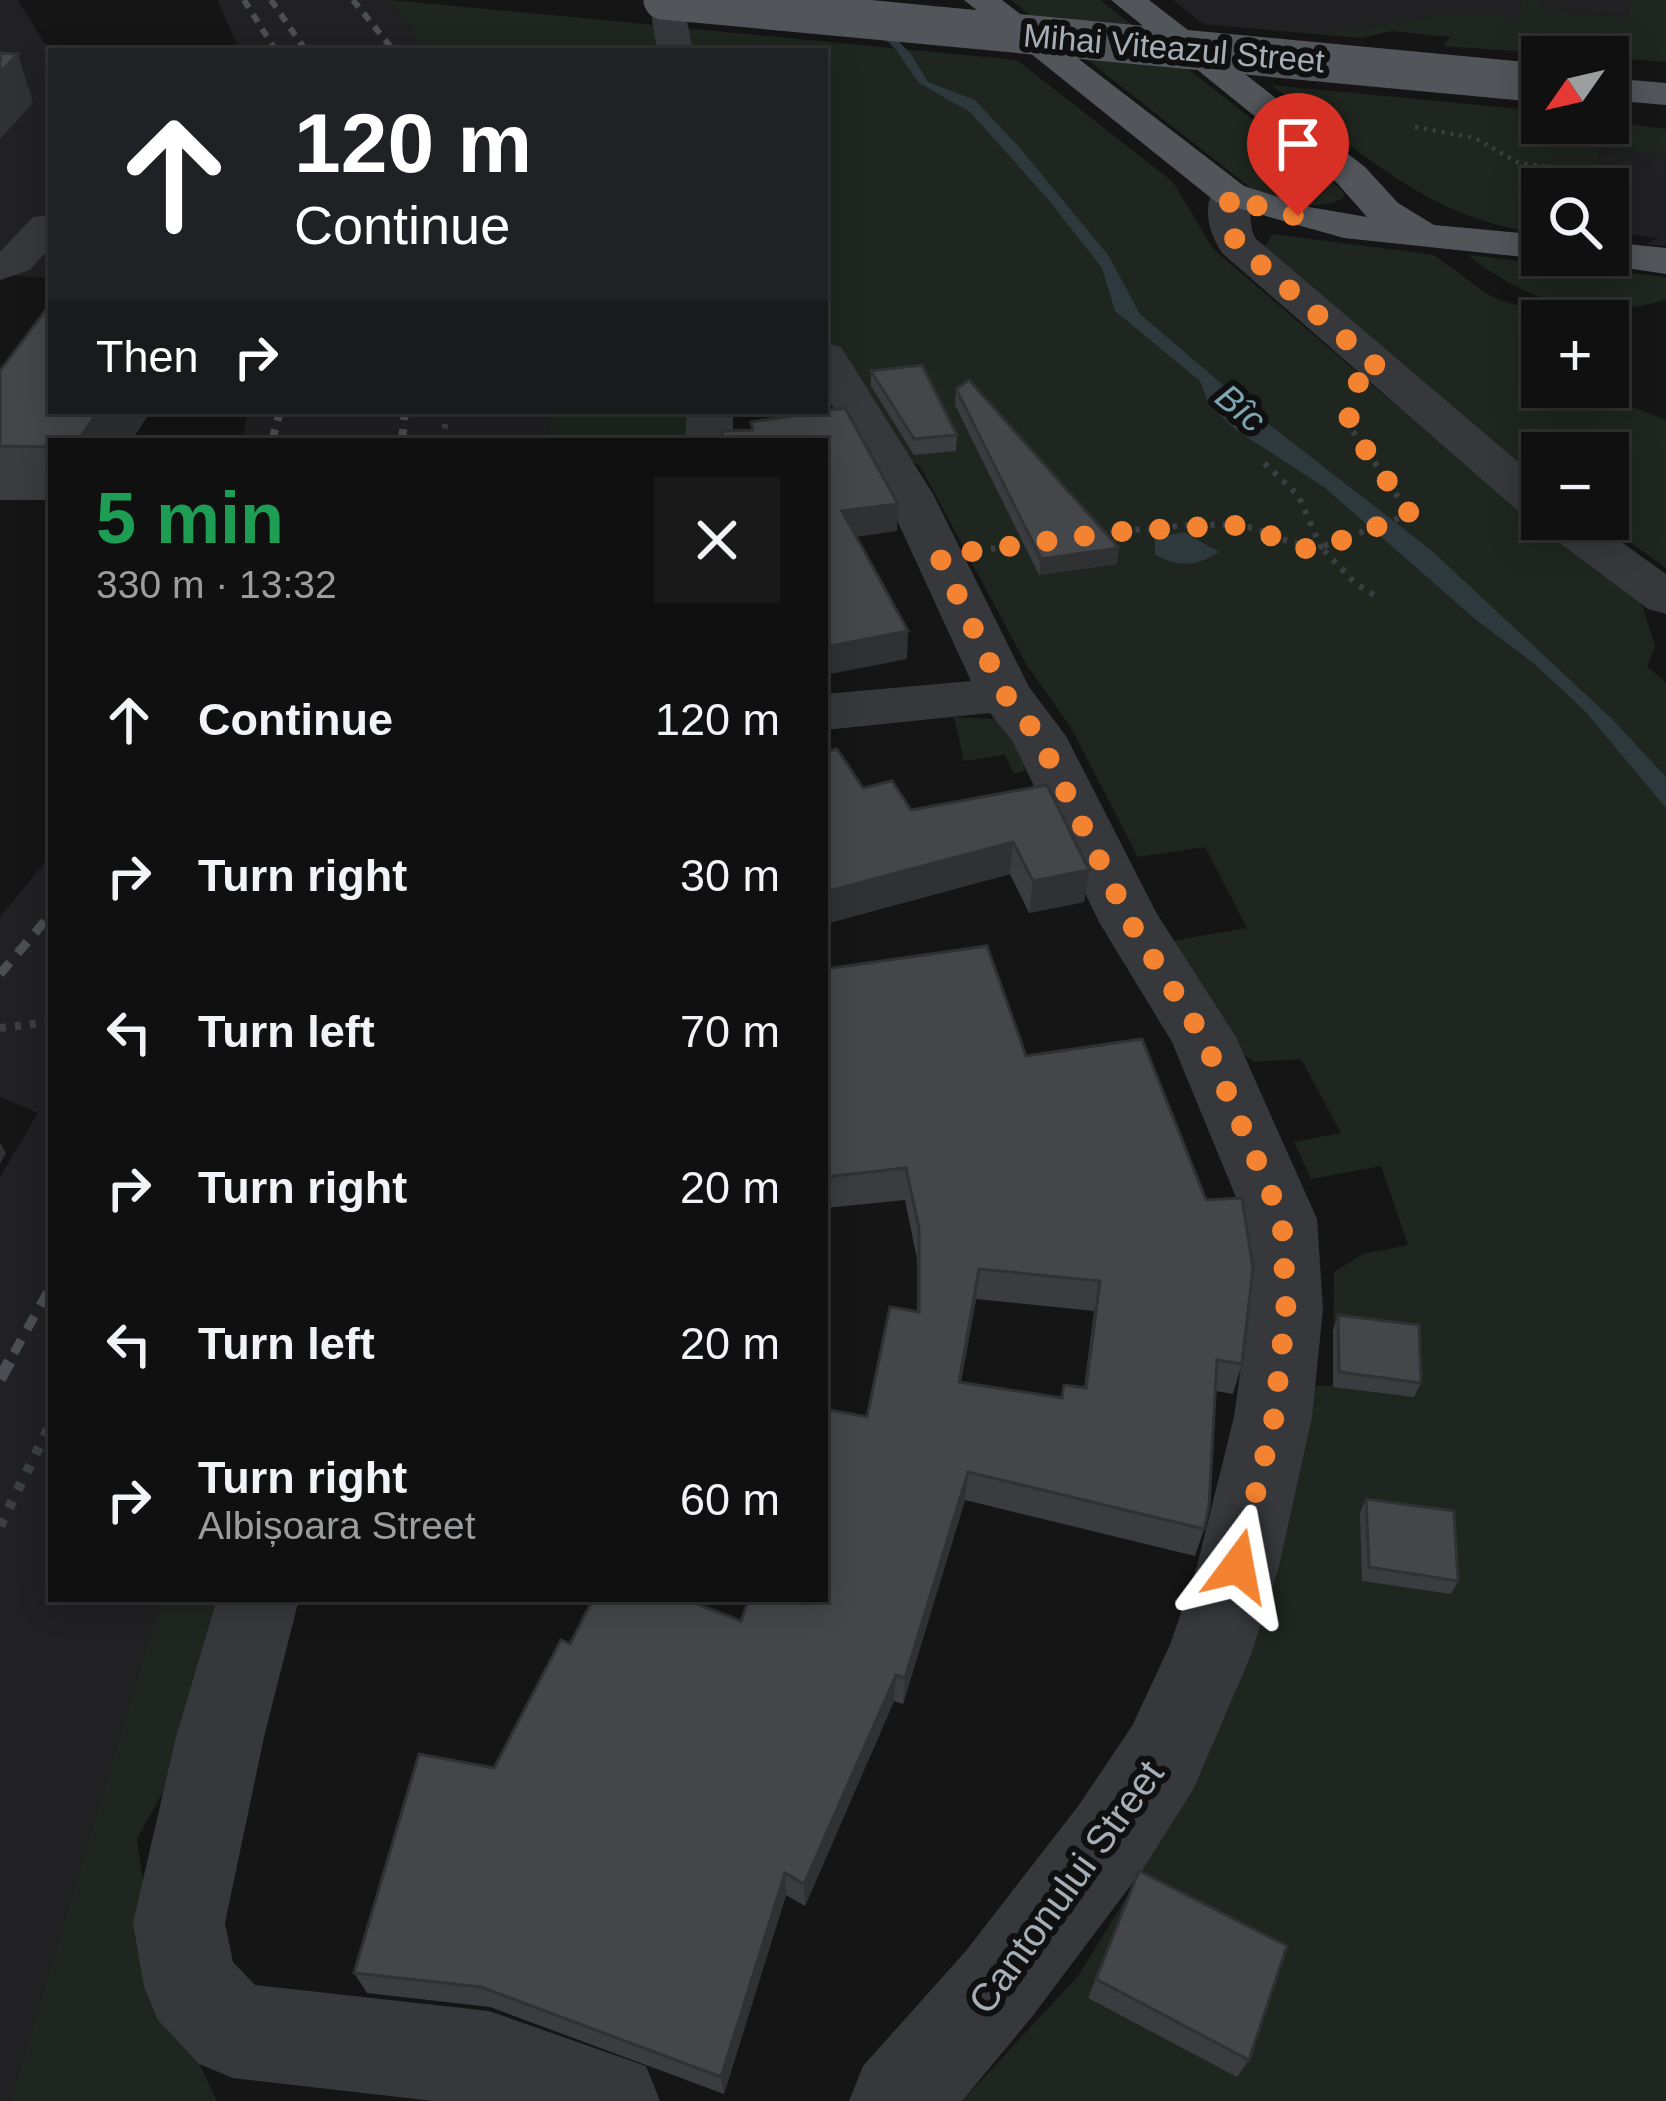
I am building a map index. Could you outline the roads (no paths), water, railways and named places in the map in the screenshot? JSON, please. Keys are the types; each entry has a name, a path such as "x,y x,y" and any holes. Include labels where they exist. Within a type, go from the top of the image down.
{"main road":[{"name":"Mihai Viteazul Street","path":"664,0 1521,81"},
{"path":"982,0 1230,194 1271,212 1521,245"},
{"path":"1136,4 1351,175 1384,212 1422,235"},
{"path":"1629,91 1666,94"},
{"path":"1351,175 1422,212 1521,244"},
{"path":"1629,257 1666,261"}],"street":[{"path":"664,0 674,48"},
{"path":"1230,194 1228,223 1237,244 1521,488"},
{"path":"0,267 15,261 47,226"},
{"name":"Cantonului Street","path":"828,361 909,494 1004,693 1038,736 1130,922 1203,1037 1282,1219 1286,1309 1274,1418 1238,1566 1209,1655 1163,1757 1112,1837 998,1985 898,2101"},
{"path":"1586,540 1666,598"},
{"path":"828,712 927,705 1004,693"},
{"path":"257,1602 220,1737 179,1923 191,1987 233,2030 489,2059 610,2101"}],"water":[{"name":"Bîc","path":"847,0 858,0 911,54 928,82 975,100 1019,147 1108,255 1140,314 1271,426 1431,550 1613,720 1666,777 1666,808 1584,710 1532,662 1475,619 1324,487 1236,430 1209,405 1200,381 1115,311 1102,268 1047,198 970,112 919,83 896,50"},
{"path":"1184,532 1219,552 1187,564 1155,555 1155,538"}],"railway":[{"path":"244,0 274,48"},
{"path":"271,0 304,48"},
{"path":"353,0 392,48"},
{"path":"273,438 279,414"},
{"path":"402,438 405,414"},
{"path":"0,974 48,918"},
{"path":"14,1353 48,1291"},
{"path":"0,1379 16,1350"}]}
